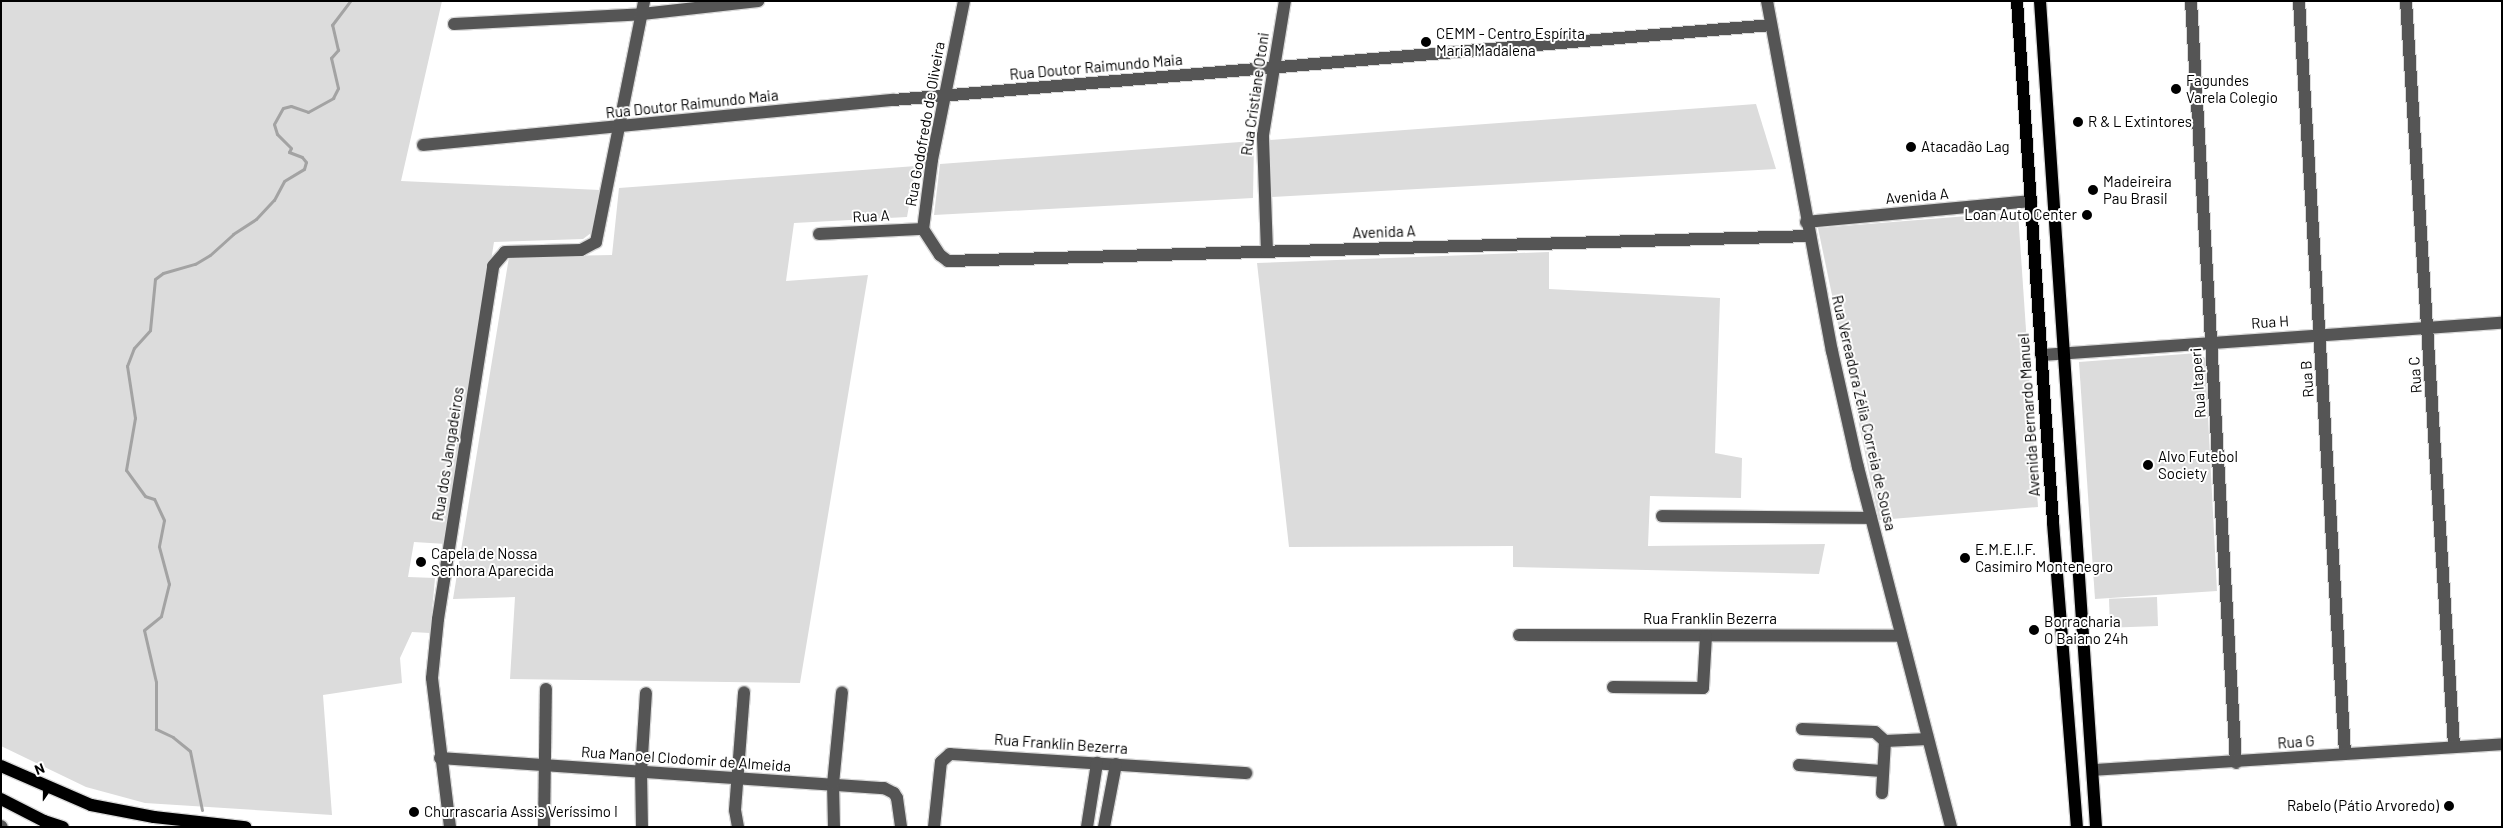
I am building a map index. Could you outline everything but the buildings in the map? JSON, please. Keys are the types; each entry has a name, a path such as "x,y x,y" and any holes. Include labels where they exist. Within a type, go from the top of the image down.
{"main road":[{"name":"Avenida Bernardo Manuel","path":"2017,1 2041,355 2077,827"},
{"path":"2040,1 2096,827"},
{"path":"1,766 91,804 154,817 244,827"},
{"path":"1,799 44,821 63,827"}],"street":[{"path":"454,24 643,7 758,1"},
{"name":"Rua Godofredo de Oliveira","path":"960,261 948,262 940,255 923,230 932,160 964,1"},
{"name":"Rua Cristiane Otoni","path":"1267,252 1262,163 1272,68 1286,1"},
{"name":"Rua Vereadora Zélia Correia de Sousa","path":"1767,1 1806,222 1871,518 1951,827"},
{"name":"Rua Itaperi","path":"2191,1 2236,763"},
{"name":"Rua B","path":"2299,1 2345,754"},
{"name":"Rua C","path":"2406,1 2454,746"},
{"path":"618,128 643,7"},
{"name":"Rua Doutor Raimundo Maia","path":"423,145 1272,68 1771,26"},
{"name":"Rua dos Jangadeiros","path":"450,826 440,758 432,678 438,620 493,266 499,256 514,250 581,250 596,242 600,233 618,128"},
{"name":"Avenida A","path":"1806,222 2031,201"},
{"name":"Rua A","path":"819,234 923,230"},
{"name":"Avenida A","path":"960,261 1809,236"},
{"name":"Rua H","path":"2041,355 2320,335 2428,330 2502,323"},
{"path":"1662,516 1871,518"},
{"name":"Rua Franklin Bezerra","path":"1520,635 1901,636"},
{"path":"1613,687 1703,688 1706,636"},
{"path":"544,827 543,766 546,689"},
{"path":"738,827 735,810 744,692"},
{"path":"834,827 833,784 842,692"},
{"path":"642,827 641,772 646,693"},
{"path":"1802,729 1875,732 1885,741 1928,739"},
{"path":"1882,792 1885,741"},
{"name":"Rua G","path":"2093,770 2236,763 2502,744"},
{"name":"Rua Franklin Bezerra","path":"934,827 941,762 950,754 1246,773"},
{"name":"Rua Manoel Clodomir de Almeida","path":"440,758 833,784 890,790 897,798 901,827"},
{"path":"1087,827 1097,763"},
{"path":"1104,827 1116,764"},
{"path":"1799,765 1882,771"},
{"path":"450,826 459,827"}],"shaded area":[{"path":"1,1 442,1 401,181 600,190 595,230 583,239 494,242 446,544 414,542 408,577 435,578 430,633 412,632 400,658 402,683 323,695 332,815 145,803 86,787 1,746"},
{"path":"1756,104 1776,169 1272,197 1270,140"},
{"path":"1254,141 1253,198 934,215 940,164"},
{"path":"916,166 907,217 794,223 786,281 868,275 800,683 510,679 515,597 453,599 509,257 612,255 619,188"},
{"path":"2018,212 2038,507 1879,520 1818,228"},
{"path":"1549,252 1549,289 1720,298 1715,453 1742,458 1741,498 1650,496 1648,546 1825,544 1819,574 1513,567 1513,546 1289,547 1257,263"},
{"name":"Alvo Futebol Society","path":"2198,353 2205,358 2217,591 2095,599 2079,362"},
{"path":"2157,597 2158,626 2110,628 2109,599"}],"waterway":[{"path":"202,810 190,751 173,737 156,729 156,682 144,630 161,616 169,584 159,546 164,520 154,499 145,496 126,470 135,418 127,366 134,348 150,330 155,279 163,273 195,264 210,255 233,234 256,219 274,200 284,181 304,169 306,162 302,157 289,152 291,148 277,134 274,124 283,108 291,106 308,112 333,98 338,88 331,58 338,50 332,25 350,1"}],"place":[{"name":"CEMM - Centro Espírita Maria Madalena","path":"1426,42"},
{"name":"Fagundes Varela Colegio","path":"2176,89"},
{"name":"R & L Extintores","path":"2078,122"},
{"name":"Atacadão Lag","path":"1911,147"},
{"name":"Madeireira Pau Brasil","path":"2093,190"},
{"name":"Loan Auto Center","path":"2087,215"},
{"name":"Alvo Futebol Society","path":"2148,465"},
{"name":"E.M.E.I.F. Casimiro Montenegro","path":"1965,558"},
{"name":"Capela de Nossa Senhora Aparecida","path":"421,562"},
{"name":"Borracharia O Baiano 24h","path":"2034,630"},
{"name":"Rabelo (Pátio Arvoredo)","path":"2449,806"},
{"name":"Churrascaria Assis Veríssimo I","path":"414,812"}]}
